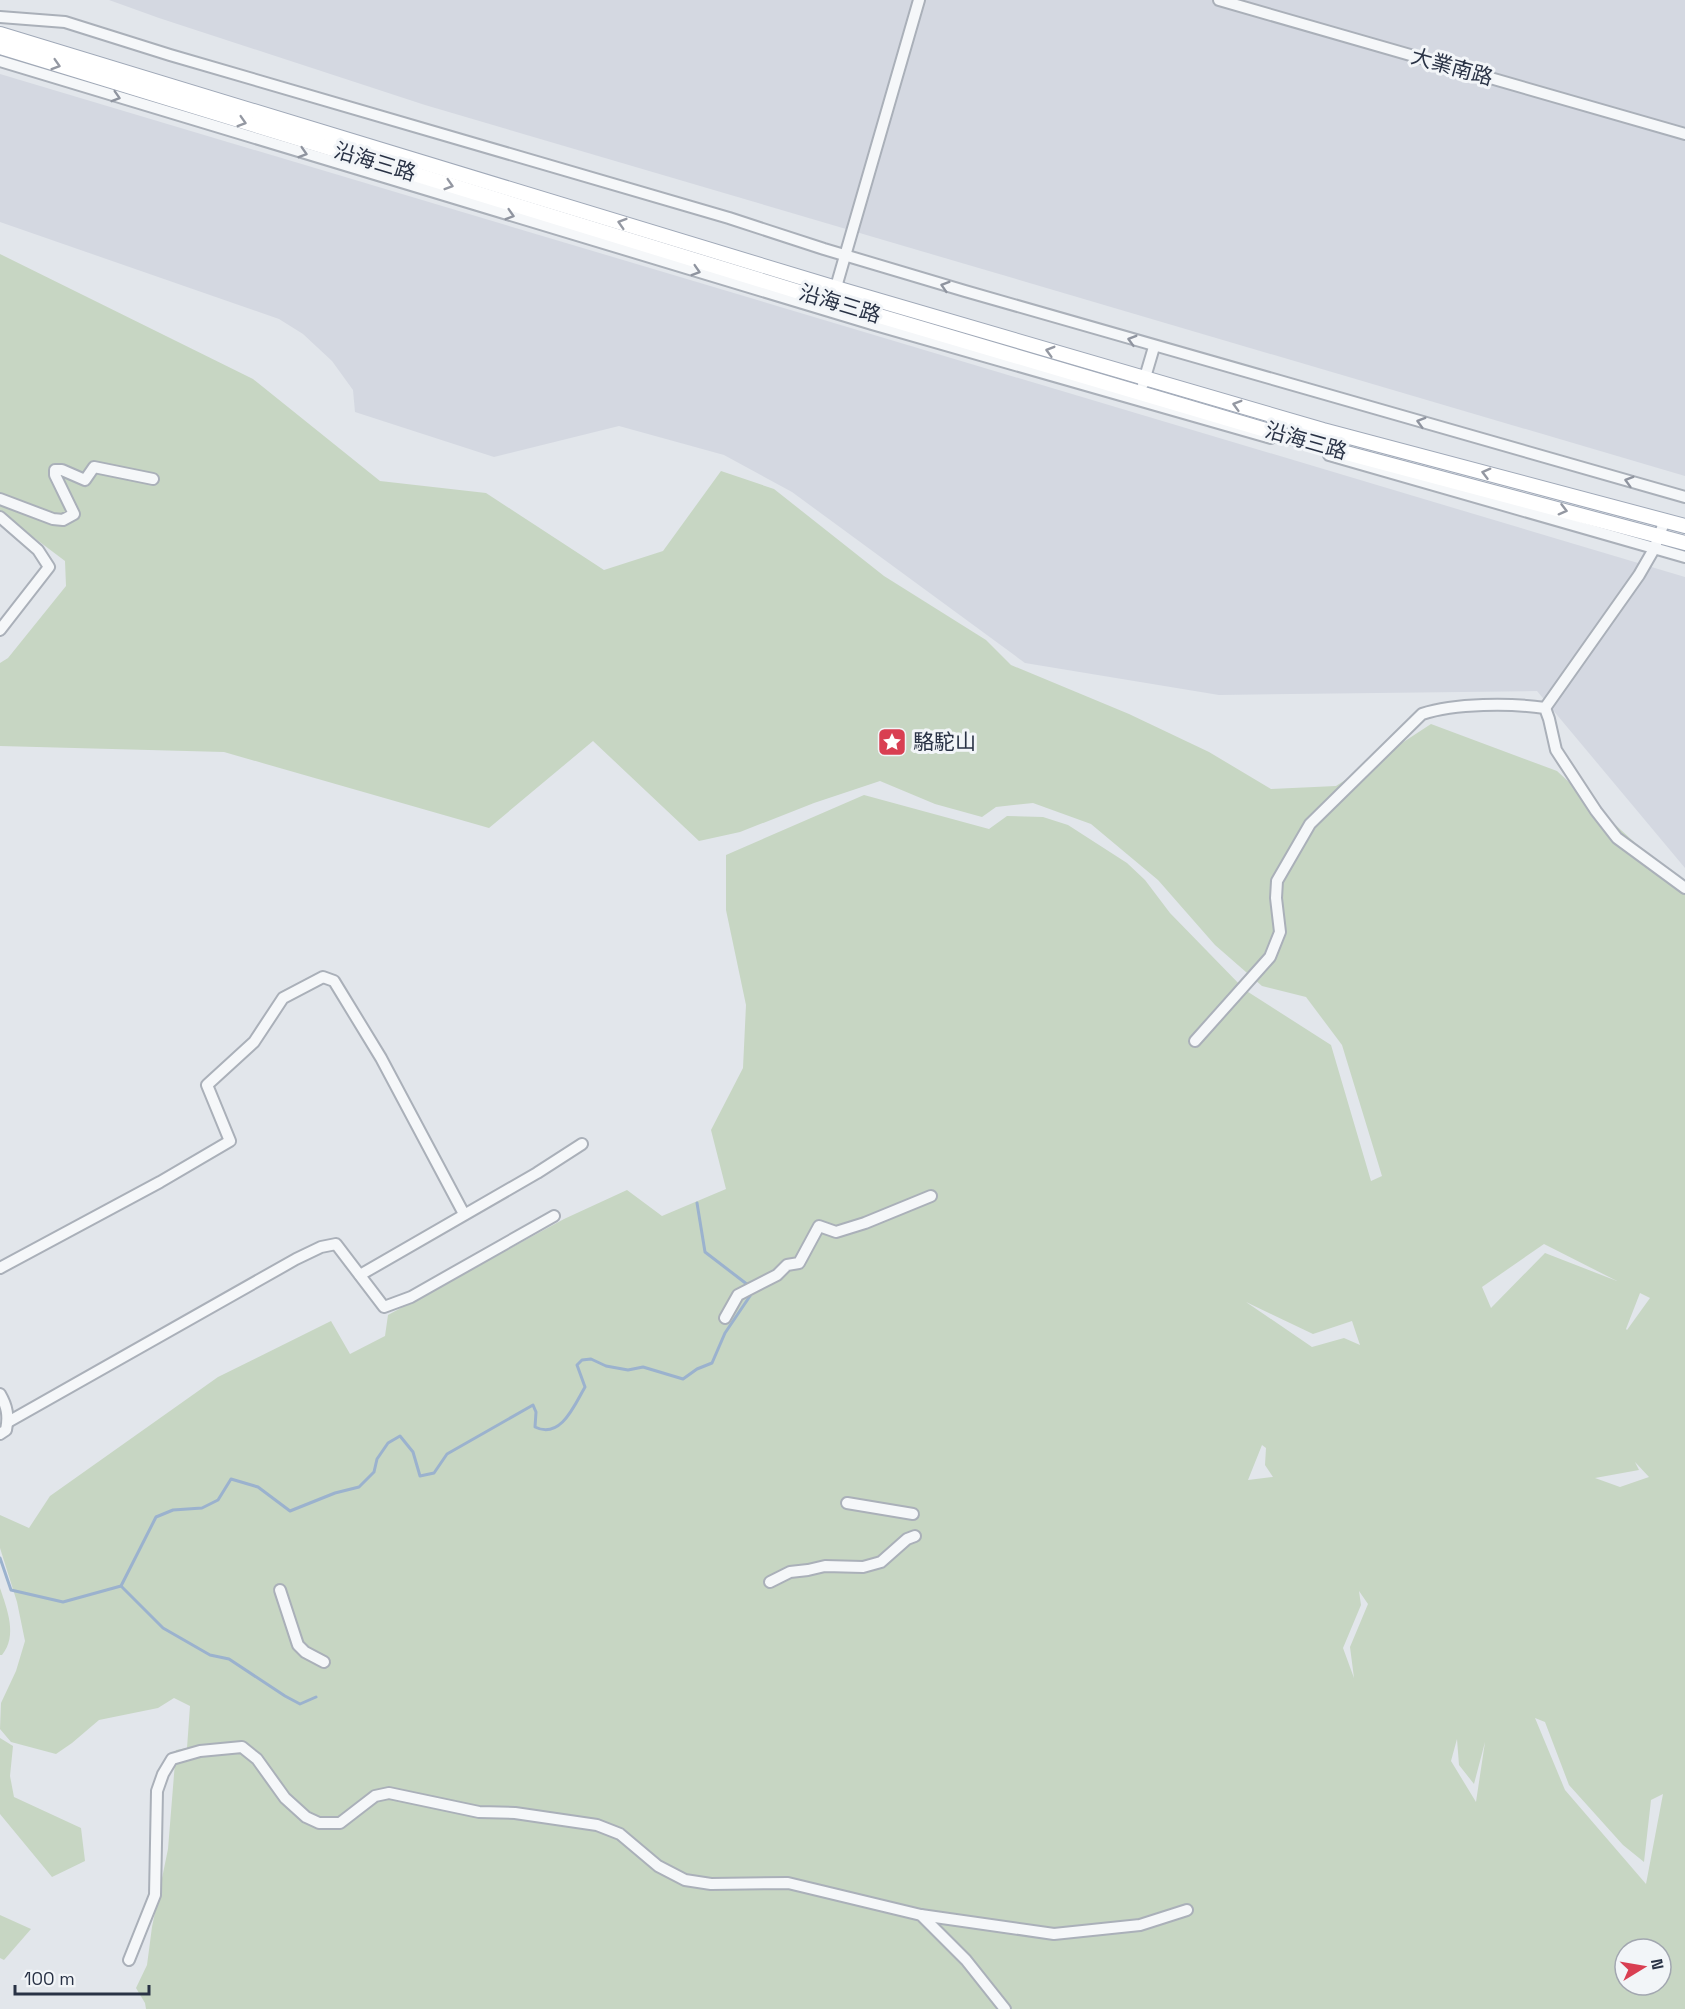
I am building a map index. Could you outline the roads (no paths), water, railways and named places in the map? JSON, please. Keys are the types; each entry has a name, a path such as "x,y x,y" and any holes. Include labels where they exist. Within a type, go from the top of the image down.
{"main road":[{"name":"沿海三路","path":"0,34 396,168"},
{"name":"沿海三路","path":"0,47 479,193 554,223 831,307 1140,397 1657,542 1685,543"},
{"name":"沿海三路","path":"479,193 560,204 836,288 1323,430 1685,526"}],"street":[{"path":"831,307 844,255 919,0"},
{"name":"大業南路","path":"1219,0 1685,134"},
{"name":"沿海三路","path":"0,17 65,22 170,56 729,218 844,255 1154,346 1685,497"},
{"name":"沿海三路","path":"0,25 70,28 323,107 334,110 347,108"},
{"name":"沿海三路","path":"0,61 396,168 479,193"},
{"path":"554,223 560,204"},
{"path":"652,252 656,233"},
{"path":"766,287 771,268"},
{"path":"1013,360 1019,341"},
{"path":"1140,397 1154,346"},
{"path":"0,499 53,519 63,520 74,514 55,475 55,470 62,470 85,480 94,467 153,479"},
{"path":"0,518 38,550 49,567 0,630"},
{"path":"1665,520 1657,542 1639,574 1545,708 1556,750 1596,811 1617,838 1685,888"},
{"name":"沿海三路","path":"1657,542 1685,557"},
{"path":"1195,1041 1270,957 1280,932 1276,898 1277,881 1310,824 1422,714 1440,708 1525,705 1545,708"},
{"path":"0,1268 230,1141 207,1085 254,1042 283,998 323,977 334,981 381,1058 464,1214"},
{"path":"360,1275 537,1173 582,1144"},
{"path":"725,1318 738,1295 777,1275 788,1265 799,1263 819,1226 836,1232 865,1223 931,1196"},
{"path":"8,1422 275,1270 321,1247 336,1244 384,1307 411,1297 554,1216"},
{"path":"0,1394 7,1405 8,1422 6,1430 0,1434"},
{"path":"847,1503 913,1514"},
{"path":"770,1582 790,1572 825,1566 863,1567 881,1562 907,1539 915,1536"},
{"path":"280,1590 298,1645 305,1652 324,1662"},
{"path":"129,1960 155,1895 157,1791 163,1774 172,1759 200,1751 242,1747 257,1759 285,1798 306,1817 319,1823 340,1823 375,1796 389,1793 479,1812 515,1813 597,1825 620,1834 658,1866 685,1880 711,1884 788,1882 921,1915 1054,1934 1140,1924 1160,1920 1187,1910"},
{"path":"921,1915 959,1952 1005,2009"}],"waterway":[{"path":"697,1203 705,1252 748,1285"},
{"path":"0,1558 11,1590 63,1602 121,1586 156,1517 173,1510 202,1508 218,1500 231,1479 258,1487 290,1511 335,1493 359,1487 374,1472 377,1459 388,1443 400,1436 413,1452 420,1476 434,1473 447,1454 533,1405 536,1412 535,1427 544,1430 560,1425 572,1411 585,1387 577,1365 582,1360 591,1359 606,1366 628,1370 643,1367 683,1379 697,1369 712,1363 725,1333 750,1296"},
{"path":"121,1586 163,1628 210,1655 229,1659 300,1704 316,1697"}],"place":[{"name":"駱駝山","path":"892,742"}]}
